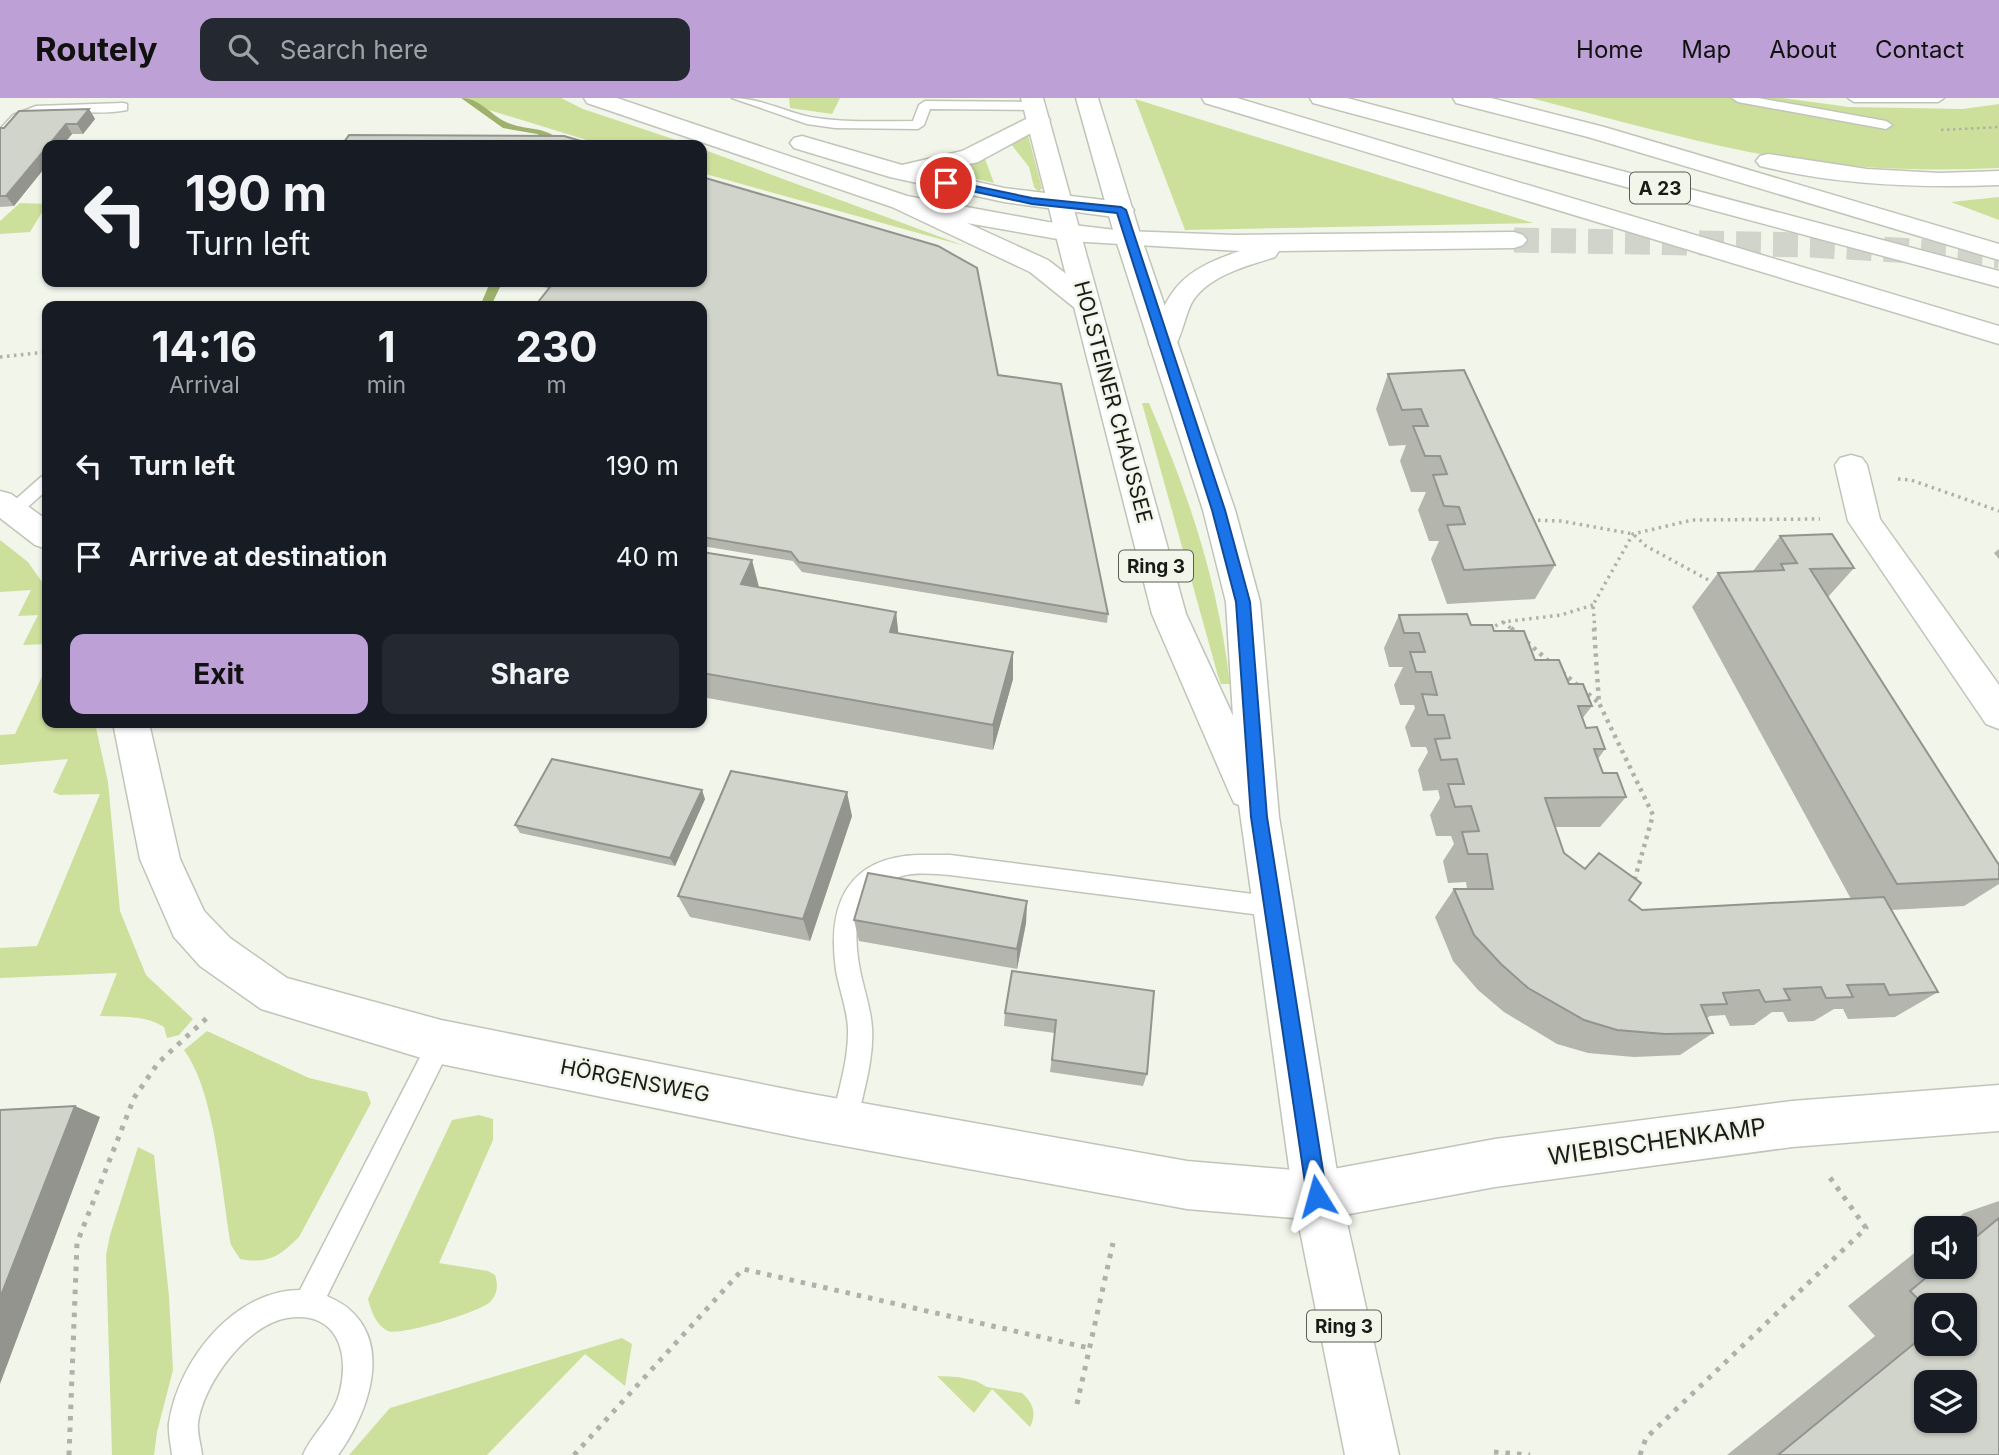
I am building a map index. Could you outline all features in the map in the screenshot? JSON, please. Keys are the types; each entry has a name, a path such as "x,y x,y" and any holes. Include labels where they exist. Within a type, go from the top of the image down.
{"main road":[{"path":"595,98 901,202 1039,267 1086,303"},
{"path":"663,98 749,126"},
{"name":"HOLSTEINER CHAUSSEE","path":"1087,98 1128,237 1219,510 1243,602 1259,817 1275,907 1317,1196 1372,1455"},
{"name":"A 23","path":"1213,98 1999,335"},
{"name":"A 23","path":"1321,98 1999,279"},
{"path":"1464,98 1597,132 1999,251"},
{"path":"899,172 970,157 1013,136 1034,108"},
{"name":"HOLSTEINER CHAUSSEE","path":"1034,108 1169,614 1259,817"},
{"name":"A 23","path":"1597,132 1867,176 1940,180 1999,178"},
{"path":"785,138 899,172 1004,195 1060,205 1121,210"},
{"path":"901,202 1068,233 1128,237 1292,243 1514,240"},
{"path":"1163,344 1180,300 1194,284 1219,267 1292,243"},
{"path":"1853,471 1864,521 1999,714"},
{"path":"7,506 42,533"},
{"name":"HÖRGENSWEG","path":"132,728 160,859 189,924 215,952 276,995 441,1042 844,1122 1188,1185 1317,1196"},
{"name":"WIEBISCHENKAMP","path":"1317,1196 1495,1163 1792,1124 1999,1108"}],"lane":[{"path":"738,98 807,120 835,124 918,125 925,105 1034,108"},
{"path":"1738,98 1886,125"},
{"path":"1854,98 1938,98"},
{"path":"0,137 18,118 36,110 123,107"},
{"path":"7,506 42,484"},
{"path":"844,1122 860,1031 859,1007 848,971 844,925 853,894 864,879 902,866 950,865 1275,907"},
{"path":"308,1304 441,1042"},
{"path":"187,1455 183,1446 183,1421 189,1394 202,1368 220,1345 240,1327 263,1312 286,1305 308,1304 332,1311 349,1328 359,1353 358,1384 348,1413 331,1442 318,1455"}],"path":[{"path":"0,357 42,353"},
{"path":"1853,471 1911,480 1999,511"},
{"path":"1531,520 1561,521 1633,534 1692,520 1832,519"},
{"path":"1633,534 1646,545 1727,590"},
{"path":"1632,890 1653,815 1598,703 1593,605 1633,534"},
{"path":"1483,632 1503,622 1561,615 1593,605"},
{"path":"1503,622 1598,703"},
{"path":"69,1455 77,1243 134,1098 158,1063 209,1016"},
{"path":"1640,1455 1646,1438 1866,1228 1792,1124"},
{"path":"1077,1404 1113,1243"},
{"path":"574,1455 743,1269 1089,1348"},
{"path":"1494,1452 1530,1455"}],"green space":[{"path":"464,98 561,98 583,109 676,140 587,140 473,105"},
{"path":"789,98 840,98 832,114 790,108"},
{"path":"1531,98 1783,98 1849,107 1963,109 1999,104 1999,168 1874,168 1811,162 1694,140"},
{"path":"1135,99 1533,223 1185,230"},
{"path":"1028,135 1042,188 1039,192 1034,187 1029,167 1011,144"},
{"path":"707,151 965,246 707,174"},
{"path":"985,159 994,183 943,171 948,168"},
{"path":"1999,197 1999,220 1951,202"},
{"path":"20,203 42,204 42,212 30,232 0,234 0,221"},
{"path":"1142,403 1149,403 1177,472 1200,540 1218,610 1230,684 1221,684 1218,676"},
{"path":"0,540 28,562 42,582 42,644 23,645 38,615 18,616 31,590 0,592"},
{"path":"42,677 42,728 96,728 108,782 120,911 146,975 193,1019 179,1035 167,1038 164,1027 149,1020 100,1016 117,973 0,978 0,948 37,946 100,794 60,795 53,792 68,759 0,765 0,735 15,734"},
{"path":"207,1031 309,1078 367,1092 371,1103 299,1237 285,1250 266,1260 240,1259 231,1245 210,1117 195,1069 184,1050"},
{"path":"479,1115 493,1119 493,1140 439,1263 488,1271 495,1275 495,1295 484,1306 458,1317 408,1330 388,1331 372,1313 368,1299 452,1120"},
{"path":"138,1147 154,1155 169,1296 173,1370 154,1455 112,1455 106,1255"},
{"path":"622,1338 632,1344 625,1386 585,1354 487,1455 349,1455 390,1408"},
{"path":"937,1376 958,1377 987,1387 1022,1393 1033,1408 1030,1427 992,1389 974,1413"}],"building":[{"path":"89,109 77,124 66,124 53,140 42,140 42,153 6,196 0,196 0,128 4,128 19,111"},
{"path":"349,135 564,136 578,140 346,140"},
{"path":"707,178 938,246 977,268 998,375 1061,384 1108,614 799,562 791,552 707,538 707,301 539,301 550,287 707,287"},
{"path":"1464,370 1555,565 1464,570 1447,525 1465,524 1459,507 1444,506 1433,475 1447,474 1440,456 1425,456 1413,426 1428,426 1421,409 1402,410 1388,374"},
{"path":"1832,534 1854,568 1810,569 1999,865 1999,879 1897,884 1718,573 1784,570 1781,564 1797,563 1780,536"},
{"path":"707,553 752,560 741,584 896,612 890,632 1013,652 993,725 707,674"},
{"path":"1467,614 1471,625 1492,625 1494,631 1524,631 1535,660 1559,660 1569,684 1583,684 1592,706 1578,706 1586,728 1597,727 1605,749 1594,749 1603,773 1617,773 1626,797 1545,798 1564,853 1585,869 1599,853 1641,883 1629,900 1642,910 1884,897 1938,992 1889,995 1884,984 1847,985 1853,997 1826,998 1821,987 1784,989 1790,1000 1765,1002 1759,990 1723,993 1727,1004 1701,1005 1713,1033 1665,1034 1617,1030 1584,1020 1528,988 1474,935 1454,889 1493,889 1487,854 1468,854 1462,832 1479,831 1471,806 1455,807 1448,784 1464,784 1457,759 1441,760 1435,739 1450,738 1444,715 1428,715 1422,694 1437,695 1431,672 1416,672 1410,652 1425,652 1419,633 1404,633 1399,615"},
{"path":"552,759 702,790 670,858 515,825"},
{"path":"731,771 847,792 803,919 678,896"},
{"path":"868,873 1027,901 1017,949 854,920"},
{"path":"1012,971 1154,991 1147,1074 1052,1060 1056,1020 1005,1013"},
{"path":"75,1106 0,1298 0,1110"},
{"path":"1999,1218 1999,1455 1778,1455 1914,1344 1914,1356 1977,1356 1977,1293 1914,1295 1910,1291 1924,1279 1977,1279 1977,1236"}],"waterway":[{"path":"466,98 506,126 540,132 554,139"},
{"path":"487,301 494,287"}],"tunnel":[{"path":"1514,240 1811,245 1999,256"}],"route":[{"path":"946,183 1032,201 1121,210 1219,510 1243,602 1259,817 1275,907 1317,1196"}]}
